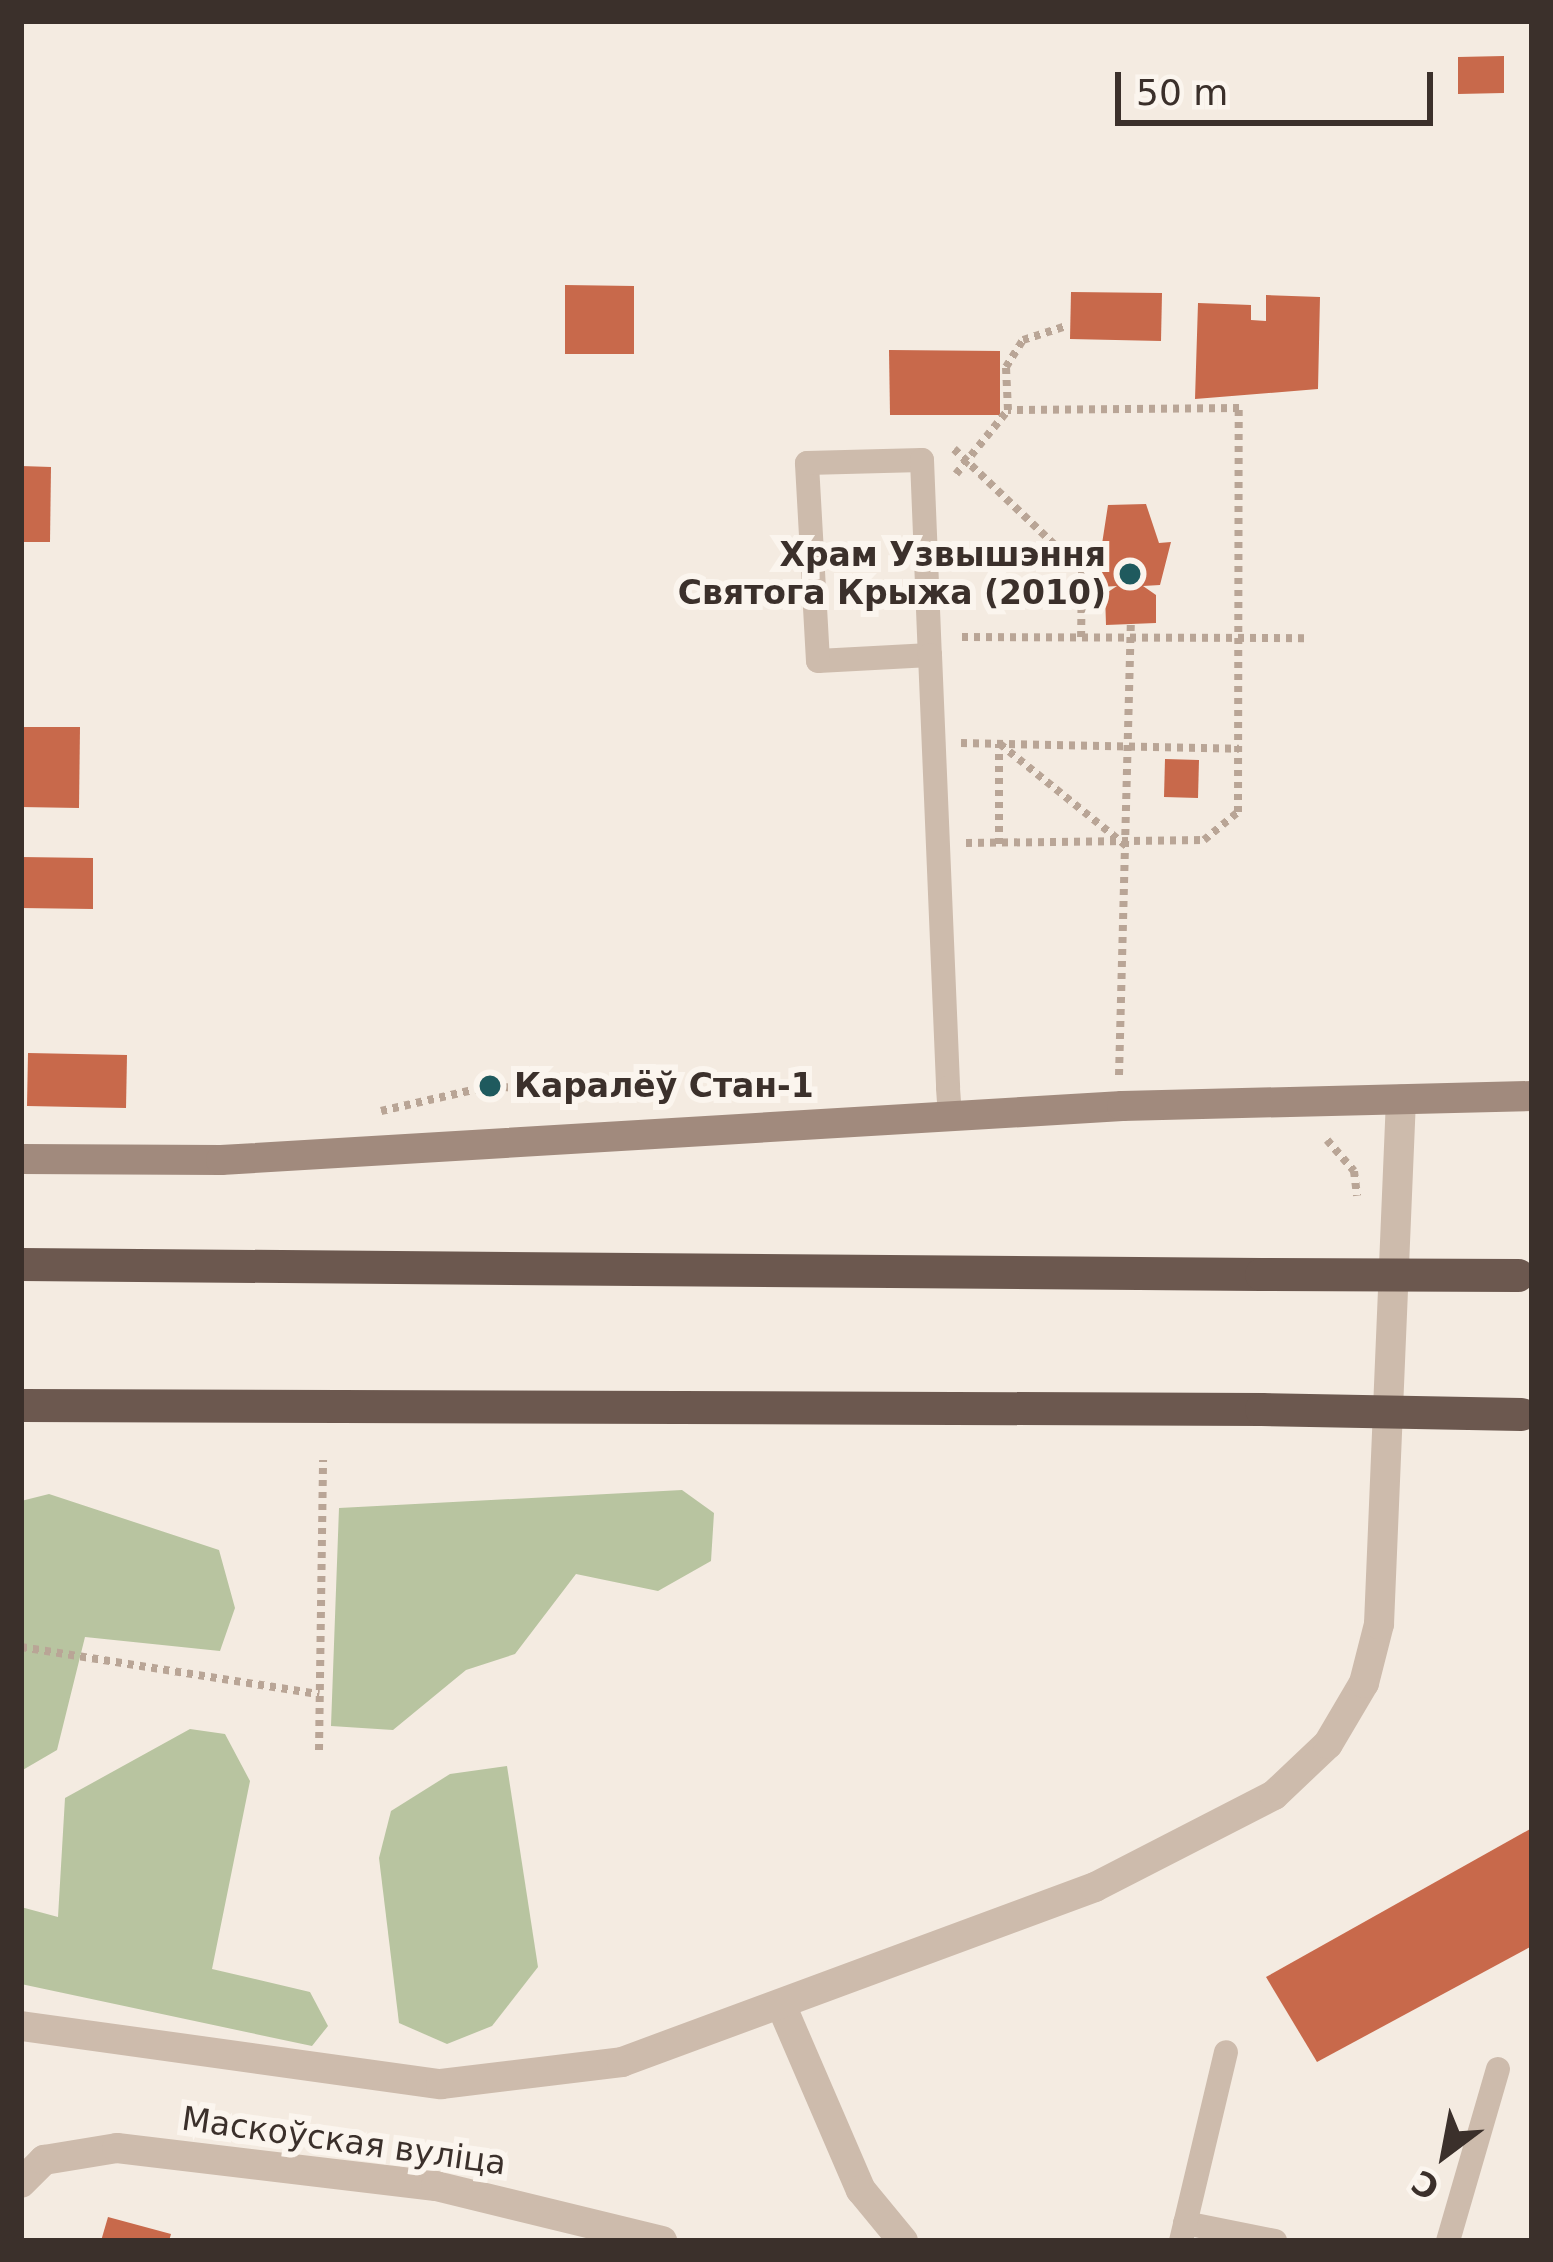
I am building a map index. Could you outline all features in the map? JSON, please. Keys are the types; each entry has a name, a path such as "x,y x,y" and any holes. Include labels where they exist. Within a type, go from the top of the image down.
{"highway":[{"path":"21,1264 1525,1275"},
{"path":"26,1409 1261,1409 1527,1414"}],"main road":[{"path":"21,1159 221,1160 950,1116 1532,1096"}],"street":[{"path":"21,2026 441,2084 622,2062 782,2007 1200,1840 1328,1744 1364,1683 1379,1624 1401,1099"},
{"path":"782,2007 861,2190 902,2241"},
{"name":"Маскоўская вуліца","path":"21,2182 44,2160 117,2148 436,2186 662,2241"}],"lane":[{"path":"936,646 818,661 807,464 922,460 936,646 950,1116"},
{"path":"1226,2052 1183,2232 1275,2241"},
{"path":"1448,2241 1498,2068"}],"path":[{"path":"946,486 1007,410 1006,367 1023,340 1066,326"},
{"path":"952,843 1130,849 1204,840 1238,812 1239,409 1007,410"},
{"path":"935,432 1082,571 1081,639"},
{"path":"1119,1077 1130,849 1131,624"},
{"path":"936,646 1081,639 1306,638"},
{"path":"953,743 1239,749"},
{"path":"999,743 1130,849"},
{"path":"999,743 999,844"},
{"path":"1317,1138 1336,1142 1354,1171 1359,1209"},
{"path":"319,1750 323,1460"},
{"path":"21,1647 319,1694"}],"green space":[{"path":"682,1490 714,1513 711,1561 658,1591 576,1574 515,1654 466,1670 393,1730 331,1726 339,1508"},
{"path":"49,1494 219,1550 235,1608 220,1651 85,1637 57,1750 21,1771 21,1501"},
{"path":"190,1729 225,1734 250,1781 212,1969 310,1992 328,2026 312,2046 21,1984 21,1907 58,1917 65,1798"},
{"path":"507,1766 538,1967 492,2026 447,2044 399,2023 379,1858 391,1811 450,1774"}],"building":[{"path":"1504,56 1504,93 1458,94 1458,57"},
{"path":"565,285 634,286 634,354 565,354"},
{"path":"1071,292 1162,293 1161,341 1070,339"},
{"path":"1266,295 1320,297 1318,389 1195,399 1198,303 1251,305 1251,320 1266,321"},
{"path":"889,350 1000,351 1000,415 890,415"},
{"path":"21,466 51,467 50,542 21,542"},
{"name":"Храм Узвышэння Святога Крыжа (2010)","path":"1146,504 1159,543 1171,542 1160,585 1143,586 1156,595 1156,623 1106,625 1105,594 1117,586 1100,587 1083,545 1102,544 1108,505"},
{"path":"21,727 80,727 79,808 21,807"},
{"path":"1165,759 1199,760 1198,798 1164,797"},
{"path":"21,857 93,858 93,909 21,908"},
{"path":"28,1053 127,1055 126,1108 27,1106"},
{"path":"1532,1828 1532,1946 1317,2062 1266,1977"},
{"path":"108,2217 171,2234 169,2241 101,2241"}],"place":[{"name":"Храм Узвышэння Святога Крыжа (2010)","path":"1130,574"},
{"name":"Каралёў Стан-1","path":"490,1086"}]}
